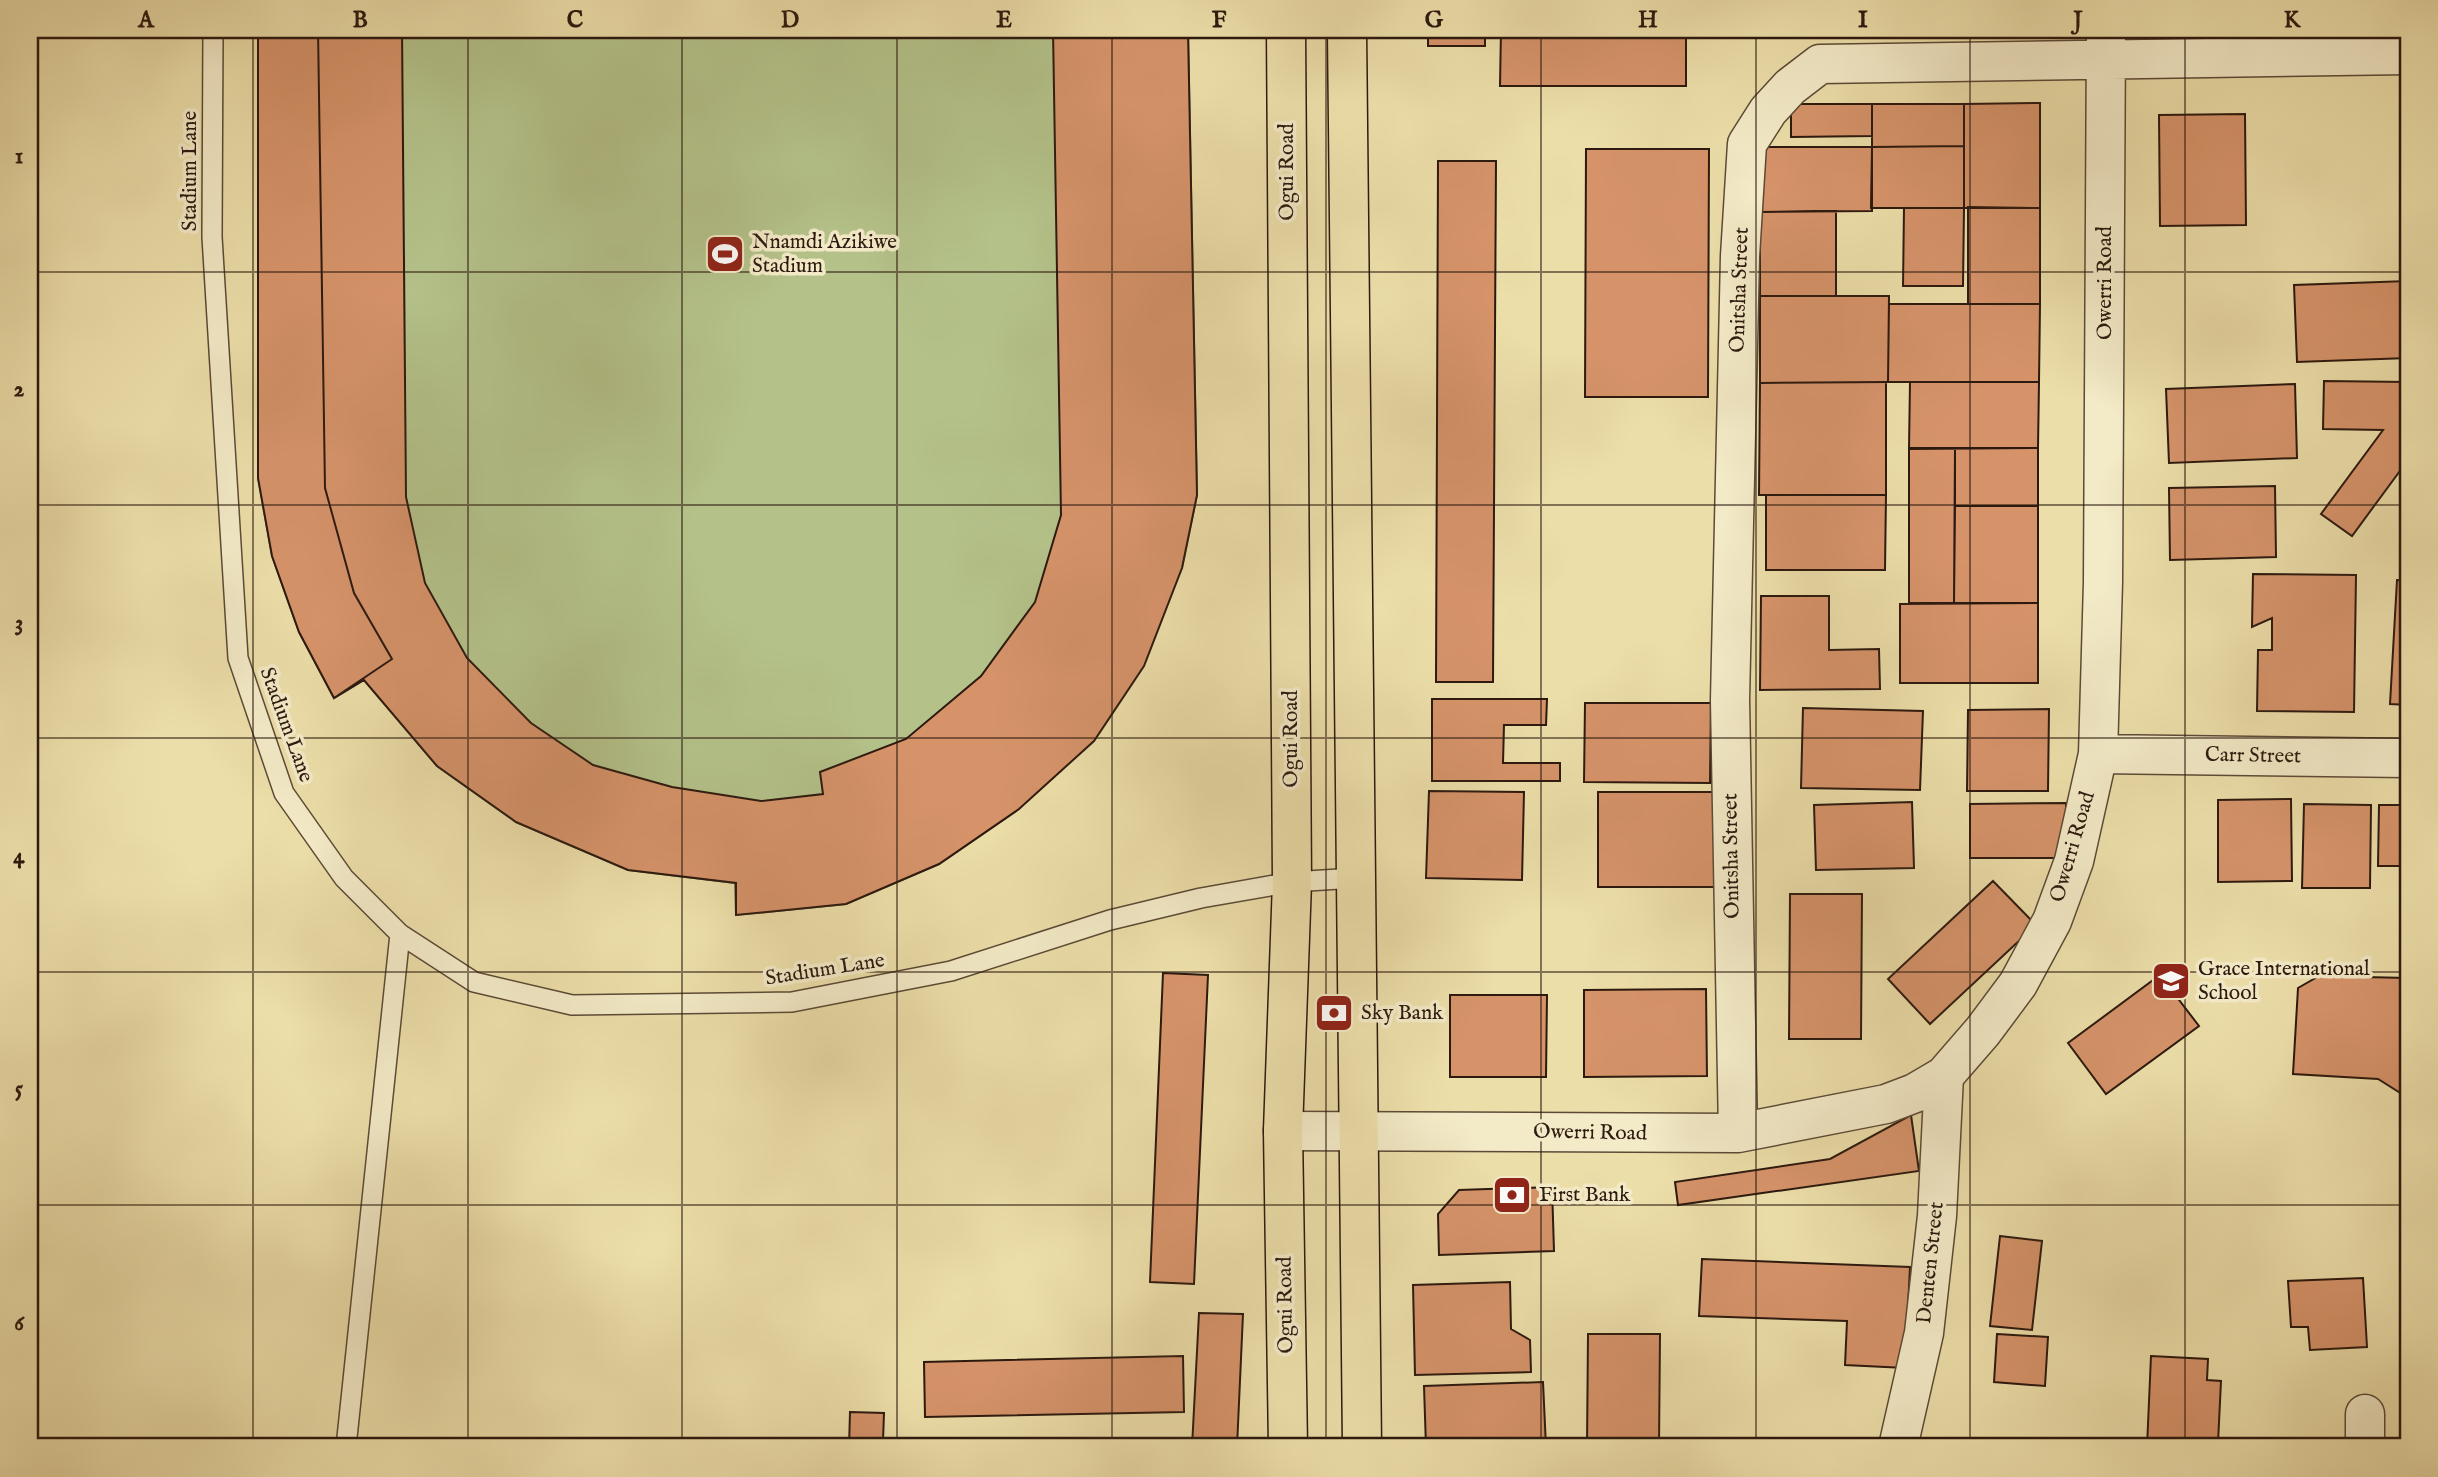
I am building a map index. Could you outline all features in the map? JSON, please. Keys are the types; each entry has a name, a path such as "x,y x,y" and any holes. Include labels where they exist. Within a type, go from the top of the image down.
{"main road":[{"name":"Ogui Road","path":"1286,30 1292,882 1283,1131 1288,1447"},
{"path":"1347,30 1362,1447"}],"street":[{"name":"Onitsha Street","path":"1738,1133 1730,700 1740,256 1747,144 1768,111 1790,87 1820,64 2106,44 2408,55"},
{"name":"Owerri Road","path":"1283,1131 1738,1133 1886,1104 1915,1093 1944,1076 2018,984 2052,921 2074,861 2098,754 2103,582 2106,44"},
{"name":"Carr Street","path":"2098,754 2408,758"},
{"name":"Denten Street","path":"1898,1447 1924,1333 1937,1216 1944,1076"}],"lane":[{"name":"Stadium Lane","path":"213,30 212,237 238,658 284,793 344,878 400,934 474,982 572,1005 792,1002 951,971 1110,920 1201,898 1292,882 1355,878"},
{"path":"346,1447 400,934"}],"green space":[{"name":"Nnamdi Azikiwe Stadium","path":"258,30 1188,30 1197,495 1182,568 1019,809 939,864 846,904 736,915 735,883 628,870 516,822 437,766 364,680 334,698 299,632 272,556 258,478"}],"building":[{"path":"258,30 402,30 406,497 425,583 467,658 531,723 593,765 672,787 761,801 823,794 820,772 906,739 981,676 1035,602 1061,515 1053,30 1188,30 1197,495 1182,568 1144,666 1094,741 1019,809 939,864 846,904 736,915 736,883 628,870 516,822 437,766 364,680 334,698 299,632 272,556 258,478"},
{"path":"258,30 318,30 325,488 354,593 392,659 334,698 299,632 272,556 258,478"},
{"path":"1428,30 1485,30 1485,46 1428,46"},
{"path":"1501,30 1686,30 1686,86 1500,86"},
{"path":"2040,103 2040,208 1964,208 1964,104"},
{"path":"1791,104 1872,104 1872,136 1791,137"},
{"path":"1872,104 1964,104 1964,146 1872,147"},
{"path":"2245,114 2246,225 2160,226 2159,115"},
{"path":"1964,146 1964,208 1871,208 1872,147"},
{"path":"1760,147 1872,147 1872,211 1760,212"},
{"path":"1586,149 1709,149 1708,397 1585,397"},
{"path":"1438,161 1496,161 1493,682 1436,682"},
{"path":"1968,207 2040,208 2040,304 1968,304"},
{"path":"1904,208 1964,208 1963,286 1903,286"},
{"path":"1836,211 1836,296 1760,296 1760,212"},
{"path":"2408,281 2408,358 2297,362 2294,285"},
{"path":"1760,296 1889,296 1888,382 1760,383"},
{"path":"1889,304 2040,304 2039,382 1888,382"},
{"path":"2324,381 2408,382 2408,460 2352,536 2321,514 2383,430 2323,429"},
{"path":"1886,382 1886,495 1759,495 1760,383"},
{"path":"1910,382 2039,382 2038,448 1909,449"},
{"path":"2295,384 2297,458 2169,463 2166,389"},
{"path":"1909,448 1955,448 1954,603 1909,603"},
{"path":"1955,448 2038,448 2038,506 1955,506"},
{"path":"2275,486 2276,557 2170,560 2169,488"},
{"path":"1766,495 1886,495 1885,570 1766,570"},
{"path":"1955,506 2038,506 2038,603 1954,603"},
{"path":"2253,574 2356,575 2354,712 2257,711 2258,650 2272,650 2272,618 2252,627"},
{"path":"2397,580 2408,581 2408,705 2390,704"},
{"path":"1761,596 1829,596 1829,650 1879,649 1880,689 1760,690"},
{"path":"2038,603 2038,683 1900,683 1900,604"},
{"path":"1432,699 1547,699 1546,725 1504,725 1503,763 1560,763 1560,781 1432,781"},
{"path":"1585,703 1711,703 1710,783 1584,782"},
{"path":"1803,708 1923,711 1920,790 1801,788"},
{"path":"2049,709 2048,791 1967,791 1968,710"},
{"path":"1429,791 1524,792 1522,880 1426,878"},
{"path":"1598,792 1718,792 1717,887 1598,887"},
{"path":"2291,799 2292,881 2218,882 2218,800"},
{"path":"1912,802 1914,868 1816,870 1814,805"},
{"path":"2066,803 2066,858 1970,858 1970,804"},
{"path":"2304,804 2371,805 2370,888 2302,888"},
{"path":"2379,805 2408,805 2408,866 2378,866"},
{"path":"1993,881 2036,925 1930,1024 1888,979"},
{"path":"1790,894 1862,894 1861,1039 1789,1039"},
{"path":"1163,973 1208,975 1194,1284 1150,1282"},
{"path":"2160,975 2199,1026 2106,1094 2068,1043"},
{"path":"2319,976 2408,978 2408,1094 2402,1094 2378,1079 2293,1074 2298,988"},
{"path":"1706,989 1707,1076 1584,1077 1584,990"},
{"path":"1450,995 1547,995 1546,1077 1450,1077"},
{"path":"1911,1115 1919,1171 1678,1205 1675,1182 1830,1159"},
{"path":"1552,1187 1554,1251 1439,1255 1438,1214 1459,1190"},
{"path":"2000,1236 2042,1241 2032,1330 1990,1326"},
{"path":"2407,1246 2408,1327 2406,1327"},
{"path":"1702,1259 1910,1267 1905,1368 1845,1365 1847,1321 1699,1316"},
{"path":"2363,1278 2367,1347 2310,1350 2308,1327 2291,1327 2288,1281"},
{"path":"1510,1282 1511,1329 1530,1340 1531,1372 1415,1375 1413,1285"},
{"path":"1199,1313 1243,1314 1237,1447 1192,1447"},
{"path":"1588,1334 1660,1334 1659,1447 1587,1447"},
{"path":"1997,1334 2048,1337 2045,1386 1994,1382"},
{"path":"1183,1356 1184,1412 925,1417 924,1362"},
{"path":"2151,1356 2208,1359 2207,1380 2221,1381 2218,1443 2204,1442 2204,1447 2147,1447"},
{"path":"1543,1382 1546,1447 1426,1447 1424,1386"},
{"path":"850,1412 884,1413 883,1441 894,1440 894,1447 849,1447"}],"place":[{"name":"Nnamdi Azikiwe Stadium","path":"725,254"},
{"name":"Grace International School","path":"2171,981"},
{"name":"Sky Bank","path":"1334,1013"},
{"name":"First Bank","path":"1512,1195"}]}
